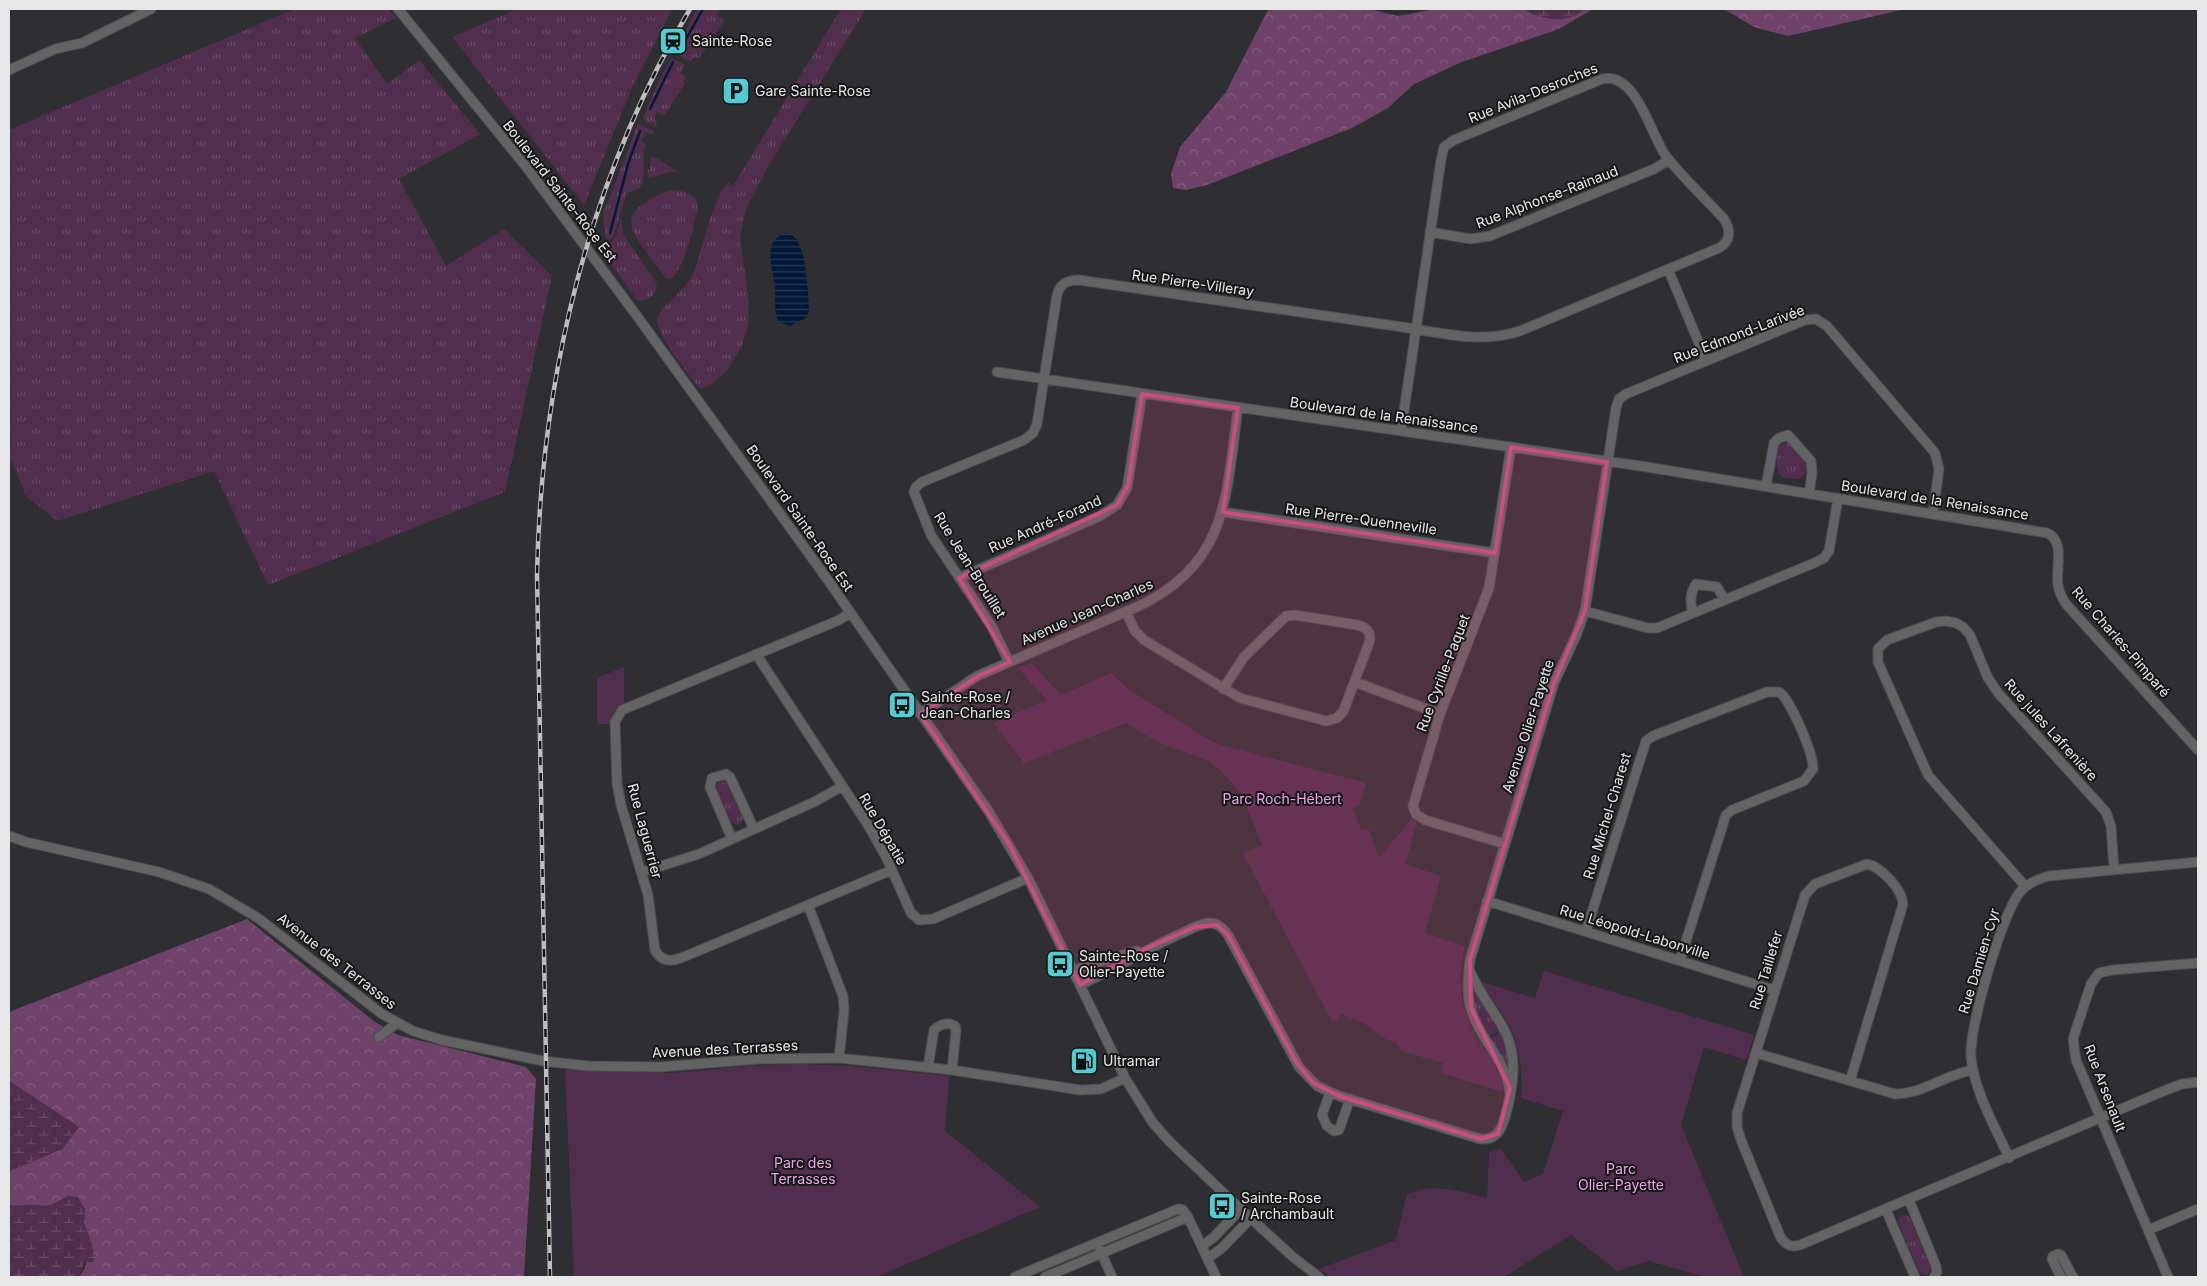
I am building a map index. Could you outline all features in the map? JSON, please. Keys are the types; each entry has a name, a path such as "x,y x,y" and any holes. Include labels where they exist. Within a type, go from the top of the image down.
{"street":[{"path":"9,70 55,49 82,43 151,9"},
{"name":"Boulevard Sainte-Rose Est","path":"398,9 568,221 767,494 1000,828 1028,878 1125,1078 1141,1105 1162,1133 1291,1255 1319,1277"},
{"name":"Rue Avila-Desroches","path":"1610,77 1617,80 1635,97 1646,113 1663,152 1724,218 1730,232 1727,241 1722,247 1511,334 1474,338 1416,330 1430,232 1442,153 1448,143 1610,77"},
{"name":"Rue Alphonse-Rainaud","path":"1430,232 1470,240 1490,236 1654,169 1669,160"},
{"path":"1668,269 1706,360"},
{"name":"Rue Pierre-Villeray","path":"1044,379 1058,291 1064,284 1072,280 1416,330"},
{"name":"Rue Edmond-Larivée","path":"1607,462 1616,408 1621,397 1706,360 1814,318 1827,326 1936,453 1939,462 1939,473 1933,514"},
{"path":"1401,431 1416,330"},
{"name":"Boulevard de la Renaissance","path":"997,372 1766,486 2044,532 2054,538"},
{"name":"Rue Jean-Brouillet","path":"1009,662 997,634 929,531 916,500 915,490 922,482 1030,437 1036,427 1044,379"},
{"name":"Rue André-Forand","path":"959,578 1100,516 1117,505 1128,485 1142,394"},
{"name":"Avenue Jean-Charles","path":"920,714 971,679 1126,612 1163,594 1189,573 1210,542 1222,512 1238,408"},
{"path":"1766,486 1774,442 1779,438 1788,436 1811,461 1812,473 1809,494"},
{"name":"Rue Cyrille-Paquet","path":"1505,844 1426,820 1416,814 1413,809 1415,793 1440,714 1486,597 1511,447"},
{"name":"Avenue Olier-Payette","path":"1510,1096 1506,1074 1478,1026 1471,1008 1468,986 1469,968 1487,901 1554,683 1574,641 1585,611 1607,462"},
{"path":"1585,611 1652,628 1660,627 1826,556 1830,548 1838,498"},
{"name":"Rue Pierre-Quenneville","path":"1222,512 1495,552"},
{"name":"Rue Charles-Pimparé","path":"2054,538 2058,549 2058,587 2066,604 2198,750"},
{"path":"1693,613 1691,600 1692,591 1696,584 1717,587 1725,600"},
{"path":"1126,612 1135,631 1144,640 1224,690 1245,700 1329,721 1342,714 1370,640 1367,629 1357,624 1292,615 1280,621 1244,657 1224,690"},
{"name":"Rue Laguerrier","path":"850,613 836,621 630,706 618,714 615,730 618,790 648,895 655,950 660,958 665,960 681,958 892,870"},
{"name":"Rue jules Lafrenière","path":"2025,886 1925,770 1878,662 1878,651 1884,641 1942,621 1956,623 1966,630 1972,638 1988,678 1999,694 2106,812 2110,823 2114,870"},
{"name":"Rue Dépatie","path":"756,654 868,825 892,870 911,913 919,920 926,921 1028,878"},
{"path":"1355,682 1440,714"},
{"name":"Rue Michel-Charest","path":"1586,931 1646,741 1653,736 1767,692 1779,692 1788,701 1811,755 1813,769 1804,781 1732,810 1726,815 1680,960"},
{"path":"732,839 710,787 712,778 717,775 726,774 730,776 754,829"},
{"path":"642,872 689,859 823,798 842,786"},
{"name":"Avenue des Terrasses","path":"9,836 26,842 160,872 209,888 250,912 367,1003 397,1023 433,1038 532,1059 569,1064 653,1068 767,1058 839,1058 952,1070 1080,1090 1101,1088 1125,1078"},
{"path":"2025,886 2049,876 2198,862"},
{"name":"Rue Taillefer","path":"1850,1080 1903,904 1900,893 1877,868 1864,865 1815,884 1810,888 1801,904 1738,1108 1737,1127 1784,1243 1791,1246 1800,1245 2172,1088 2198,1082"},
{"name":"Rue Damien-Cyr","path":"2009,1158 1981,1094 1974,1070 1971,1048 1974,1021 2007,914 2016,897 2025,886"},
{"name":"Rue Léopold-Labonville","path":"1487,901 1774,990"},
{"path":"808,905 842,991 844,1011 839,1058"},
{"name":"Avenue Olier-Payette","path":"1074,971 1146,948 1201,925 1209,923 1220,926 1231,941 1299,1067 1313,1083 1330,1093 1476,1138 1486,1139 1499,1132 1510,1096 1514,1072 1509,1042 1500,1023 1478,989 1469,968"},
{"name":"Avenue Olier-Payette","path":"1080,985 1114,968 1146,948"},
{"name":"Rue Arsenault","path":"2168,1277 2076,1060 2073,1043 2093,980 2097,975 2104,971 2198,963"},
{"path":"379,1037 397,1023"},
{"path":"928,1068 934,1030 939,1026 949,1023 955,1026 956,1030 952,1070"},
{"path":"1756,1052 1885,1092 1903,1094 1958,1073 1974,1070"},
{"path":"1330,1093 1322,1115 1327,1126 1334,1131 1340,1128 1350,1099"},
{"path":"1909,1200 1936,1266 1937,1272 1934,1277"},
{"path":"1015,1277 1178,1209 1183,1210 1188,1216 1216,1277"},
{"path":"1202,1245 1213,1238 1241,1209"},
{"path":"2148,1230 2198,1209"},
{"path":"1886,1210 1914,1277"},
{"path":"1045,1277 1188,1216"},
{"path":"1208,1258 1222,1248 1251,1218"},
{"path":"1097,1243 1112,1277"},
{"path":"2061,1277 2052,1259 2053,1256 2058,1254 2062,1257 2073,1277"}],"highlighted area":[{"path":"1142,394 1238,408 1223,512 1495,553 1511,447 1607,462 1585,611 1554,683 1470,960 1471,1008 1510,1088 1498,1134 1480,1139 1339,1096 1313,1083 1296,1062 1228,935 1217,925 1195,927 1147,948 1080,985 1009,844 920,714 980,675 1010,662 959,578 1117,505 1128,485"}],"green space":[{"path":"295,9 388,9 396,18 355,38 387,84 419,60 480,134 399,179 446,266 504,229 552,276 505,492 268,585 214,471 57,521 26,496 9,454 9,130"},
{"path":"518,9 672,9 633,86 584,205 452,37"},
{"path":"697,9 720,9 716,15 725,20 699,58 694,57 690,62 675,52"},
{"path":"841,9 866,9 767,168 746,209 740,237 749,302 748,326 741,348 726,372 702,389 666,343 661,334 657,318 692,276 714,209 724,188 729,183 733,186"},
{"path":"1270,9 1369,9 1398,16 1436,9 1524,9 1534,15 1579,13 1583,9 1593,9 1559,29 1462,62 1414,84 1388,108 1352,128 1207,185 1186,190 1173,188 1171,174 1180,147 1226,92"},
{"path":"1524,9 1583,9 1570,18 1554,19 1538,16"},
{"path":"1724,9 1906,9 1788,36 1754,27"},
{"path":"672,58 685,65 680,73 687,78 683,81 685,83 666,113 664,115 657,112 654,119 657,121 656,128 653,126 654,123 652,122 651,125 644,121 643,117 663,72"},
{"path":"638,124 654,131 652,135 646,132 641,141 646,144 642,182 640,188 627,193 614,235 611,239 606,239 603,215"},
{"path":"646,156 657,158 678,172 669,172 649,178 647,170 650,169 650,157"},
{"path":"671,190 685,192 693,196 696,199 698,208 684,259 674,275 669,279 665,277 639,242 632,228 631,219 633,213 639,207 664,192"},
{"path":"621,218 623,234 657,284 653,295 645,300 637,300 604,254 607,245 615,238"},
{"path":"1785,442 1789,443 1807,466 1806,472 1799,479 1782,477 1779,474 1777,463 1779,447"},
{"name":"Parc Roch-Hébert","path":"1031,663 1061,695 1111,673 1128,689 1209,740 1221,745 1366,783 1360,804 1353,808 1361,830 1368,828 1379,858 1412,818 1417,822 1405,864 1441,876 1425,933 1465,946 1460,982 1467,1018 1478,1040 1498,1071 1503,1092 1441,1073 1443,1063 1402,1051 1395,1042 1387,1040 1361,1021 1342,1014 1333,1023 1243,853 1262,845 1242,794 1220,770 1207,760 1160,743 1126,723 1024,763 994,723 1047,700 1018,668"},
{"path":"624,667 624,702 614,711 610,724 597,724 597,678"},
{"path":"721,781 727,783 743,818 739,825 732,823 716,789 717,784"},
{"path":"247,919 375,1022 398,1035 526,1067 536,1079 524,1277 285,1277 280,1275 274,1277 79,1277 84,1270 92,1245 84,1223 85,1209 68,1196 52,1205 9,1205 9,1171 62,1149 79,1127 9,1081 9,1012"},
{"name":"Parc Olier-Payette","path":"1544,971 1754,1035 1746,1060 1704,1047 1681,1125 1744,1277 1705,1277 1649,1261 1617,1271 1571,1235 1504,1277 1332,1277 1319,1269 1396,1240 1407,1194 1417,1190 1436,1188 1457,1190 1487,1198 1489,1152 1501,1149 1524,1182 1543,1174 1563,1111 1521,1098 1521,1068 1518,1049 1512,1031 1482,982 1535,998"},
{"path":"1473,985 1500,1030 1488,1037 1475,1008 1471,986"},
{"path":"1501,1032 1507,1048 1511,1070 1508,1071 1490,1039"},
{"name":"Parc des Terrasses","path":"801,1064 851,1066 949,1076 945,1131 1040,1207 876,1277 574,1277 565,1069 675,1073 749,1066"},
{"path":"9,1081 79,1127 62,1149 9,1171"},
{"path":"68,1196 78,1197 85,1209 84,1223 95,1256 93,1262 85,1262 79,1277 9,1277 9,1205 52,1205"},
{"path":"1902,1214 1909,1216 1930,1266 1930,1272 1927,1275 1920,1273 1898,1222 1900,1215 1903,1217"}],"water":[{"path":"785,233 792,235 802,251 809,304 809,312 804,319 790,326 779,322 776,314 775,288 770,257 773,243 777,237"}],"waterway":[{"path":"681,48 703,9"},
{"path":"650,109 673,62"},
{"path":"610,233 628,164 640,131"}],"railway":[{"path":"550,1277 537,575 541,501 548,428 560,354 577,282 598,211 624,142 654,74 690,9"}],"place":[{"name":"Sainte-Rose","path":"673,41"},
{"name":"Gare Sainte-Rose","path":"736,91"},
{"name":"Sainte-Rose / Jean-Charles","path":"902,705"},
{"name":"Sainte-Rose / Olier-Payette","path":"1060,964"},
{"name":"Ultramar","path":"1084,1061"},
{"name":"Sainte-Rose / Archambault","path":"1222,1206"}]}
